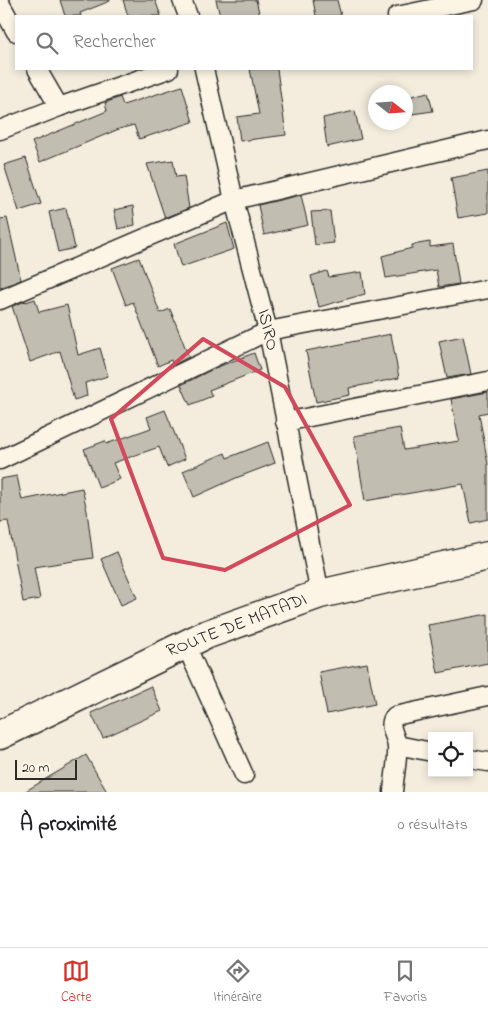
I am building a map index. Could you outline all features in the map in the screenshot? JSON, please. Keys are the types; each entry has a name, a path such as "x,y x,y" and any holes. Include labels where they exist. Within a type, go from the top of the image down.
{"main road":[{"name":"ROUTE DE MATADI","path":"0,735 204,635 320,594 488,556"}],"street":[{"path":"182,0 188,15"},
{"path":"402,15 474,0"},
{"path":"0,3 15,30"},
{"path":"38,70 59,107"},
{"path":"0,130 59,107 166,70"},
{"name":"ISIRO","path":"204,70 234,200 268,331 320,594"},
{"path":"0,300 234,200 488,140"},
{"path":"0,460 268,331 488,289"},
{"path":"285,422 488,381"},
{"path":"185,643 244,775"},
{"path":"393,792 397,745 391,726 395,716 488,696"},
{"path":"397,745 428,751"},
{"path":"473,760 488,762"}],"highlighted area":[{"path":"203,339 285,387 350,505 225,570 163,558 111,419"}],"building":[{"path":"60,0 110,0 80,13 81,15 65,15"},
{"path":"123,0 155,0 161,15 128,15"},
{"path":"216,0 256,0 260,15 220,15"},
{"path":"313,0 337,0 341,15 316,15"},
{"path":"250,70 277,70 286,135 240,141 237,117 259,114"},
{"path":"182,86 193,122 139,139 134,125 119,129 40,162 32,142 107,111 105,103 120,97 123,105"},
{"path":"428,92 433,111 413,114 413,96"},
{"path":"355,111 361,139 327,147 323,118"},
{"path":"26,158 41,204 19,211 4,165"},
{"path":"173,160 176,177 184,176 189,208 165,218 147,164"},
{"path":"488,171 488,213 458,218 451,178"},
{"path":"301,195 308,225 264,235 258,205"},
{"path":"133,206 135,225 118,229 114,210"},
{"path":"66,208 75,248 58,252 49,212"},
{"path":"330,211 334,243 315,245 311,212"},
{"path":"7,218 21,280 0,288 0,219"},
{"path":"227,223 234,249 181,267 174,244"},
{"path":"430,242 430,247 453,244 459,284 439,287 436,270 386,278 382,256 412,248 412,245"},
{"path":"139,258 160,313 170,309 189,357 173,365 171,360 158,366 133,302 126,305 112,268"},
{"path":"327,271 329,277 362,272 365,294 319,307 311,276"},
{"path":"35,299 39,312 67,305 78,355 100,348 108,376 85,383 87,396 74,400 60,351 30,362 12,306"},
{"path":"391,334 399,378 349,388 350,395 316,402 306,351"},
{"path":"463,336 471,374 447,378 439,341"},
{"path":"254,353 260,370 209,390 212,396 190,405 181,385 215,368"},
{"path":"488,392 488,412 479,414 488,464 488,519 471,523 463,484 365,501 354,436 400,428 404,450 459,441 451,399"},
{"path":"165,410 185,459 167,467 159,447 113,463 120,479 99,488 84,449 105,441 106,444 151,428 147,417"},
{"path":"268,442 275,463 194,497 183,471 225,453 227,458"},
{"path":"17,476 22,500 82,488 93,558 34,567 40,599 23,602 8,521 0,522 0,479"},
{"path":"117,552 137,598 121,605 101,559"},
{"path":"488,614 488,663 438,673 428,625"},
{"path":"367,663 375,704 327,714 319,672"},
{"path":"151,686 162,711 103,738 91,713"},
{"path":"86,755 107,792 24,792"}]}
